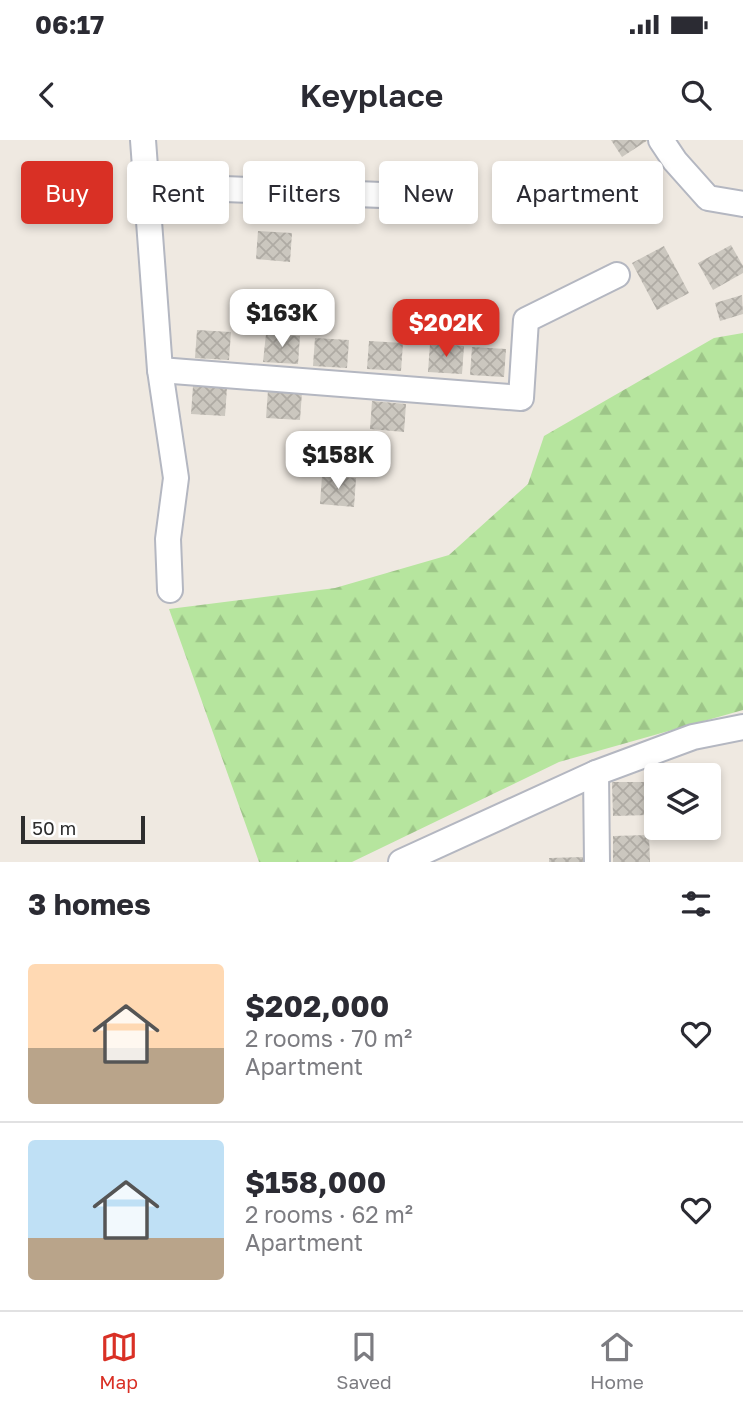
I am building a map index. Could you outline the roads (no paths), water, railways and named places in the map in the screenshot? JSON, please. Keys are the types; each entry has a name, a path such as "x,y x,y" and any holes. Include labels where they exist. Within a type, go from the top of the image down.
{"street":[{"path":"143,140 144,161"},
{"path":"661,140 675,161 708,198 743,204"},
{"path":"229,189 379,195"},
{"path":"149,224 160,370 176,478 168,539 170,590"},
{"path":"160,370 521,398 526,320 617,275"},
{"path":"401,862 596,773 693,737 743,727"},
{"path":"596,773 597,862"}]}
